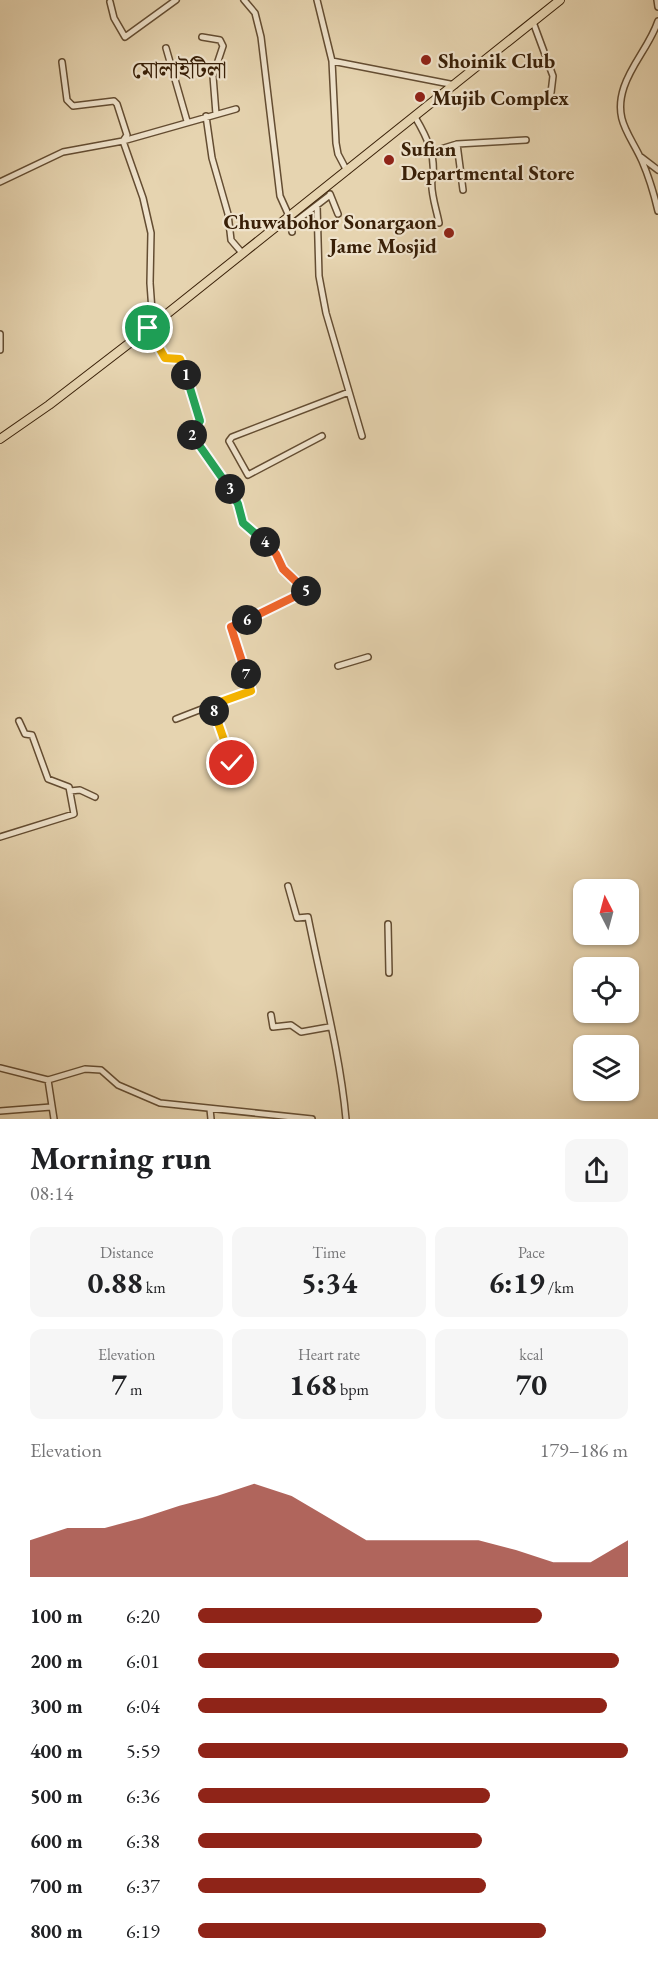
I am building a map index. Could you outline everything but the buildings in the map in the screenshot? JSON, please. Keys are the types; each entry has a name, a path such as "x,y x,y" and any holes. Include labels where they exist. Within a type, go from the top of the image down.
{"highway":[{"path":"0,439 151,327 289,216 328,191 347,171 560,0"}],"street":[{"path":"111,2 114,18 125,38 176,0"},
{"path":"244,0 255,13 261,37 280,196 289,216"},
{"path":"317,0 332,61 338,154 347,171"},
{"path":"657,0 658,7"},
{"path":"658,21 652,37 624,88 620,111 628,137 640,156 658,211"},
{"path":"533,22 553,76 550,93"},
{"path":"202,37 220,40 223,46 213,76 216,114"},
{"path":"166,48 187,121"},
{"path":"332,61 455,85"},
{"path":"62,62 67,100 73,106 114,101 127,135 123,141"},
{"path":"0,182 23,169 63,152 123,141 187,121 236,109"},
{"path":"206,116 212,158 221,196 228,213 231,240 243,254"},
{"path":"415,117 431,152 439,223"},
{"path":"431,152 457,144 526,140"},
{"path":"123,141 143,198 151,233 151,327 165,358 180,359 182,362 200,421 192,434 235,497 243,523 269,545 283,569 307,591 231,627 251,691 176,719"},
{"path":"457,144 463,189"},
{"path":"640,156 658,170"},
{"path":"292,232 291,225 316,206 328,191 338,214"},
{"path":"316,206 319,276 326,313 362,436"},
{"path":"0,334 0,350"},
{"path":"322,436 248,475 229,441 349,392"},
{"path":"338,666 368,657"},
{"path":"212,705 232,763"},
{"path":"0,837 74,814 69,787 48,779 32,735 25,734 19,721"},
{"path":"70,791 80,790 95,797"},
{"path":"288,886 297,918 308,917 329,1027 342,1080 345,1119"},
{"path":"388,924 389,970"},
{"path":"271,1015 273,1027 291,1025 301,1032 329,1027"},
{"path":"0,1068 48,1080 85,1069 101,1070 118,1085 143,1098 210,1109 312,1119"},
{"path":"48,1080 54,1119"},
{"path":"0,1111 51,1107"},
{"path":"210,1109 211,1119"}],"place":[{"name":"Shoinik Club","path":"426,60"},
{"name":"Mujib Complex","path":"420,97"},
{"name":"Sufian Departmental Store","path":"389,160"},
{"name":"Chuwabohor Sonargaon Jame Mosjid","path":"449,233"}],"district":[{"name":"মোলাইটিলা","path":"179,69"}],"route":[{"path":"148,328 165,358 176,358 182,362 200,421 200,425 192,430 192,434 200,449 235,497 243,523 269,545 283,569 307,591 231,627 251,691 212,705 232,763"}]}
